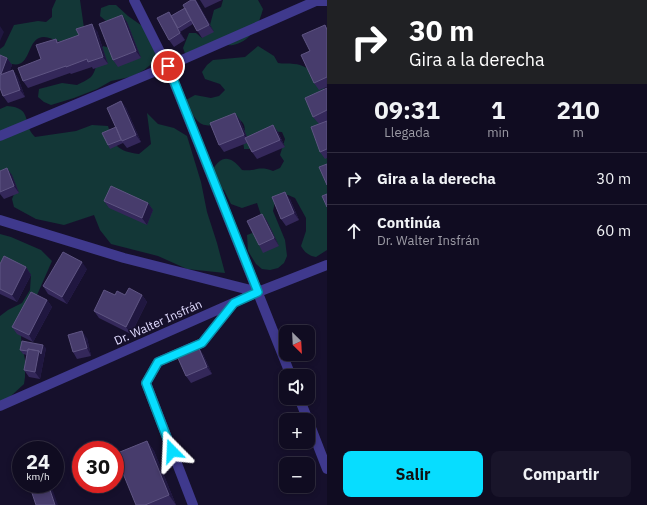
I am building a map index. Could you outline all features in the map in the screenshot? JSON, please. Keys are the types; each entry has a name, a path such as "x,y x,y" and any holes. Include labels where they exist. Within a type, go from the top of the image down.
{"street":[{"path":"134,0 168,66 288,369"},
{"path":"0,136 168,66 316,1 327,1"},
{"path":"0,220 124,258 258,292"},
{"name":"Dr. Walter Insfrán","path":"0,406 258,292 327,265"},
{"path":"193,505 146,383 158,362 202,343 234,303"},
{"path":"315,438 327,469"}],"green space":[{"path":"56,0 80,0 84,28 81,36 63,42 45,37 39,38 32,45 25,59 18,64 9,64 0,59 0,49 4,46 14,25 38,21 46,22 52,17 52,9"},
{"path":"223,0 258,0 263,9 253,32 245,40 239,43 233,45 220,44 211,46 186,56 183,48 189,33 196,33 202,38 210,25 214,10 221,7"},
{"path":"109,5 116,5 145,28 159,58 144,70 130,77 111,81 97,89 51,105 44,102 38,97 39,89 62,83 77,85 91,77 103,46 110,48 114,23 106,21 100,16 101,8"},
{"path":"258,46 274,56 278,63 300,65 310,70 318,78 327,93 327,250 316,257 309,255 304,250 301,246 306,231 306,218 295,198 288,195 280,196 275,202 273,211 285,240 287,256 284,263 278,268 270,270 262,269 256,264 248,251 247,235 255,232 262,218 257,203 242,208 231,204 224,190 217,186 212,171 219,162 226,159 234,162 242,170 268,169 273,171 280,168 284,161 280,155 285,139 282,132 264,131 252,149 244,149 243,140 245,127 240,120 229,120 215,125 202,124 193,115 186,100 195,95 211,98 219,96 225,90 220,84 205,79 202,72 207,65 213,60 245,57"},
{"path":"7,106 15,107 24,113 31,132 35,137 76,131 92,125 108,126 112,138 121,149 139,154 151,144 147,113 158,124 174,128 187,136 225,273 187,269 158,256 111,244 100,230 94,215 64,225 36,219 14,207 12,199 15,192 0,180 0,109"},
{"path":"0,234 11,237 41,250 52,261 22,329 21,338 25,360 24,384 0,406 0,316 22,303 30,290 31,275 25,267 9,264 0,270"}],"building":[{"path":"191,0 195,0 209,25 197,31 183,5"},
{"path":"185,8 191,20 178,28 171,16"},
{"path":"169,12 180,33 169,40 157,18"},
{"path":"122,15 136,51 113,60 99,24"},
{"path":"92,24 103,57 88,62 87,59 23,81 18,68 41,59 36,45 56,39 57,43 79,35 76,29"},
{"path":"325,25 327,30 327,77 314,83 301,55 310,51 302,35"},
{"path":"0,55 7,58 1,74 0,73"},
{"path":"13,70 20,90 3,96 0,88 0,75"},
{"path":"327,88 327,110 313,117 305,98"},
{"path":"121,101 136,135 122,141 107,108"},
{"path":"235,113 244,135 219,145 210,123"},
{"path":"327,121 327,149 320,152 311,127"},
{"path":"273,125 280,140 252,152 245,138"},
{"path":"116,127 121,140 108,145 102,133"},
{"path":"327,164 327,185 319,167"},
{"path":"7,168 14,186 0,192 0,171"},
{"path":"111,186 148,203 142,218 104,201"},
{"path":"285,192 294,213 281,219 272,197"},
{"path":"327,194 327,207 322,196"},
{"path":"262,214 274,238 259,245 247,221"},
{"path":"63,252 82,262 62,297 43,286"},
{"path":"4,256 26,267 12,295 0,289 0,264"},
{"path":"129,288 142,295 126,327 94,311 104,290 115,295 117,291 125,295"},
{"path":"31,292 47,300 29,335 12,327"},
{"path":"82,331 87,348 73,352 68,335"},
{"path":"22,341 43,345 41,354 39,351 28,349 28,351 20,350"},
{"path":"198,346 207,367 186,376 177,356"},
{"path":"28,349 39,351 35,372 24,370"},
{"path":"147,441 169,495 145,505 136,505 124,476 124,450"},
{"path":"32,493 51,493 55,505 36,505"}],"route":[{"path":"168,66 258,292 234,303 202,343 158,362 146,383 172,451"}]}
